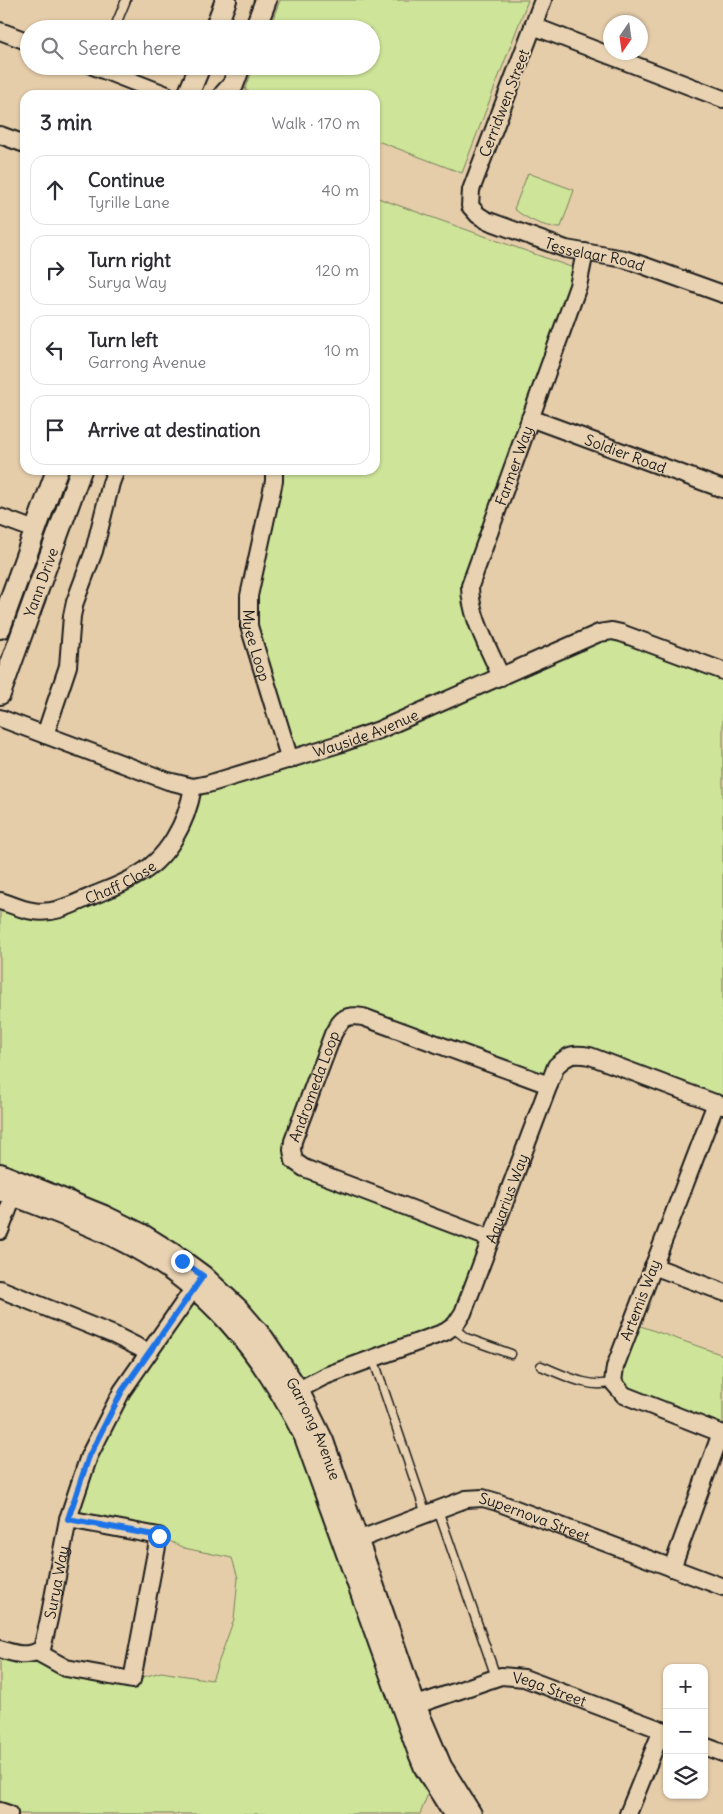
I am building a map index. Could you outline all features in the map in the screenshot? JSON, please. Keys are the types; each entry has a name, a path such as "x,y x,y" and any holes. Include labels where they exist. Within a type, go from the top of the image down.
{"street":[{"path":"218,20 226,0"},
{"path":"258,20 266,0"},
{"name":"Cerridwen Street","path":"470,206 471,190 543,0"},
{"path":"533,26 723,99"},
{"path":"0,31 20,39"},
{"path":"117,75 154,90"},
{"path":"190,90 196,75"},
{"path":"230,90 236,75"},
{"path":"0,134 20,142"},
{"name":"Tesselaar Road","path":"470,206 478,215 486,220 551,244 631,261 723,294"},
{"name":"Farmer Way","path":"501,677 473,610 470,586 578,286 585,252"},
{"name":"Soldier Road","path":"530,418 723,489"},
{"name":"Yann Drive","path":"0,628 13,584 55,475"},
{"name":"Yann Drive","path":"0,694 79,475"},
{"path":"45,735 65,678 75,602 94,551 114,475"},
{"name":"Myee Loop","path":"274,475 249,596 248,614 251,632 290,760"},
{"path":"0,517 35,530"},
{"name":"Wayside Avenue","path":"0,718 168,781 193,787 290,760 379,730 599,633 612,631 723,671"},
{"name":"Chaff Close","path":"0,900 33,912 59,910 135,877 160,858 170,844 185,819 193,787"},
{"name":"Andromeda Loop","path":"491,1238 304,1168 294,1161 292,1141 338,1025 345,1018 354,1016 363,1017 549,1085"},
{"name":"Aquarius Way","path":"452,1327 464,1312 556,1066 567,1056 577,1054 590,1056 719,1104"},
{"name":"Artemis Way","path":"613,1382 615,1367 653,1266 719,1104"},
{"name":"Garrong Avenue","path":"0,1174 11,1189 120,1240 169,1269 198,1282 227,1319 291,1393 305,1437 352,1543 409,1707 425,1768 454,1814"},
{"path":"0,1231 11,1189"},
{"path":"653,1266 723,1292"},
{"name":"Surya Way","path":"37,1652 42,1649 44,1644 68,1519 89,1456 122,1391 198,1282"},
{"path":"0,1289 114,1335 148,1352"},
{"path":"291,1393 325,1376 445,1332 452,1327"},
{"path":"613,1382 624,1395 722,1433 672,1568"},
{"name":"Supernova Street","path":"352,1543 376,1532 466,1500 483,1498 723,1587"},
{"path":"0,1649 22,1655 30,1655 37,1652 66,1668 132,1680 159,1536 68,1519"},
{"name":"Vega Street","path":"409,1707 496,1677 511,1676 524,1678 663,1731"},
{"name":"Garrong Avenue","path":"409,1707 441,1766 471,1814"},
{"path":"628,1814 663,1733"},
{"path":"708,1747 723,1753"},
{"path":"0,1811 9,1814"}],"lane":[{"path":"118,20 126,0"},
{"path":"452,1327 466,1338 511,1354"},
{"path":"373,1358 496,1677"},
{"path":"541,1366 591,1384 604,1385 613,1382"}],"green space":[{"path":"280,0 528,0 462,173 380,142 380,90 245,90 251,75 380,75 380,20 272,20"},
{"path":"528,173 574,190 561,227 548,226 536,222 514,209"},
{"path":"380,199 582,271 472,577 501,677 599,633 723,671 723,1106 577,1054 549,1085 345,1018 294,1161 491,1239 455,1325 298,1390 238,1309 0,1174 0,901 46,912 160,858 193,787 289,760 249,626 273,475 380,475"},
{"path":"193,1288 269,1371 433,1781 420,1814 9,1814 0,1811 0,1649 132,1680 161,1672 212,1680 234,1619 238,1578 232,1558 184,1548 159,1536 68,1519 89,1456"},
{"path":"632,1323 723,1355 723,1434 624,1395 613,1376"}],"route":[{"path":"159,1536 68,1519 89,1456 122,1391 203,1276 182,1261"}]}
